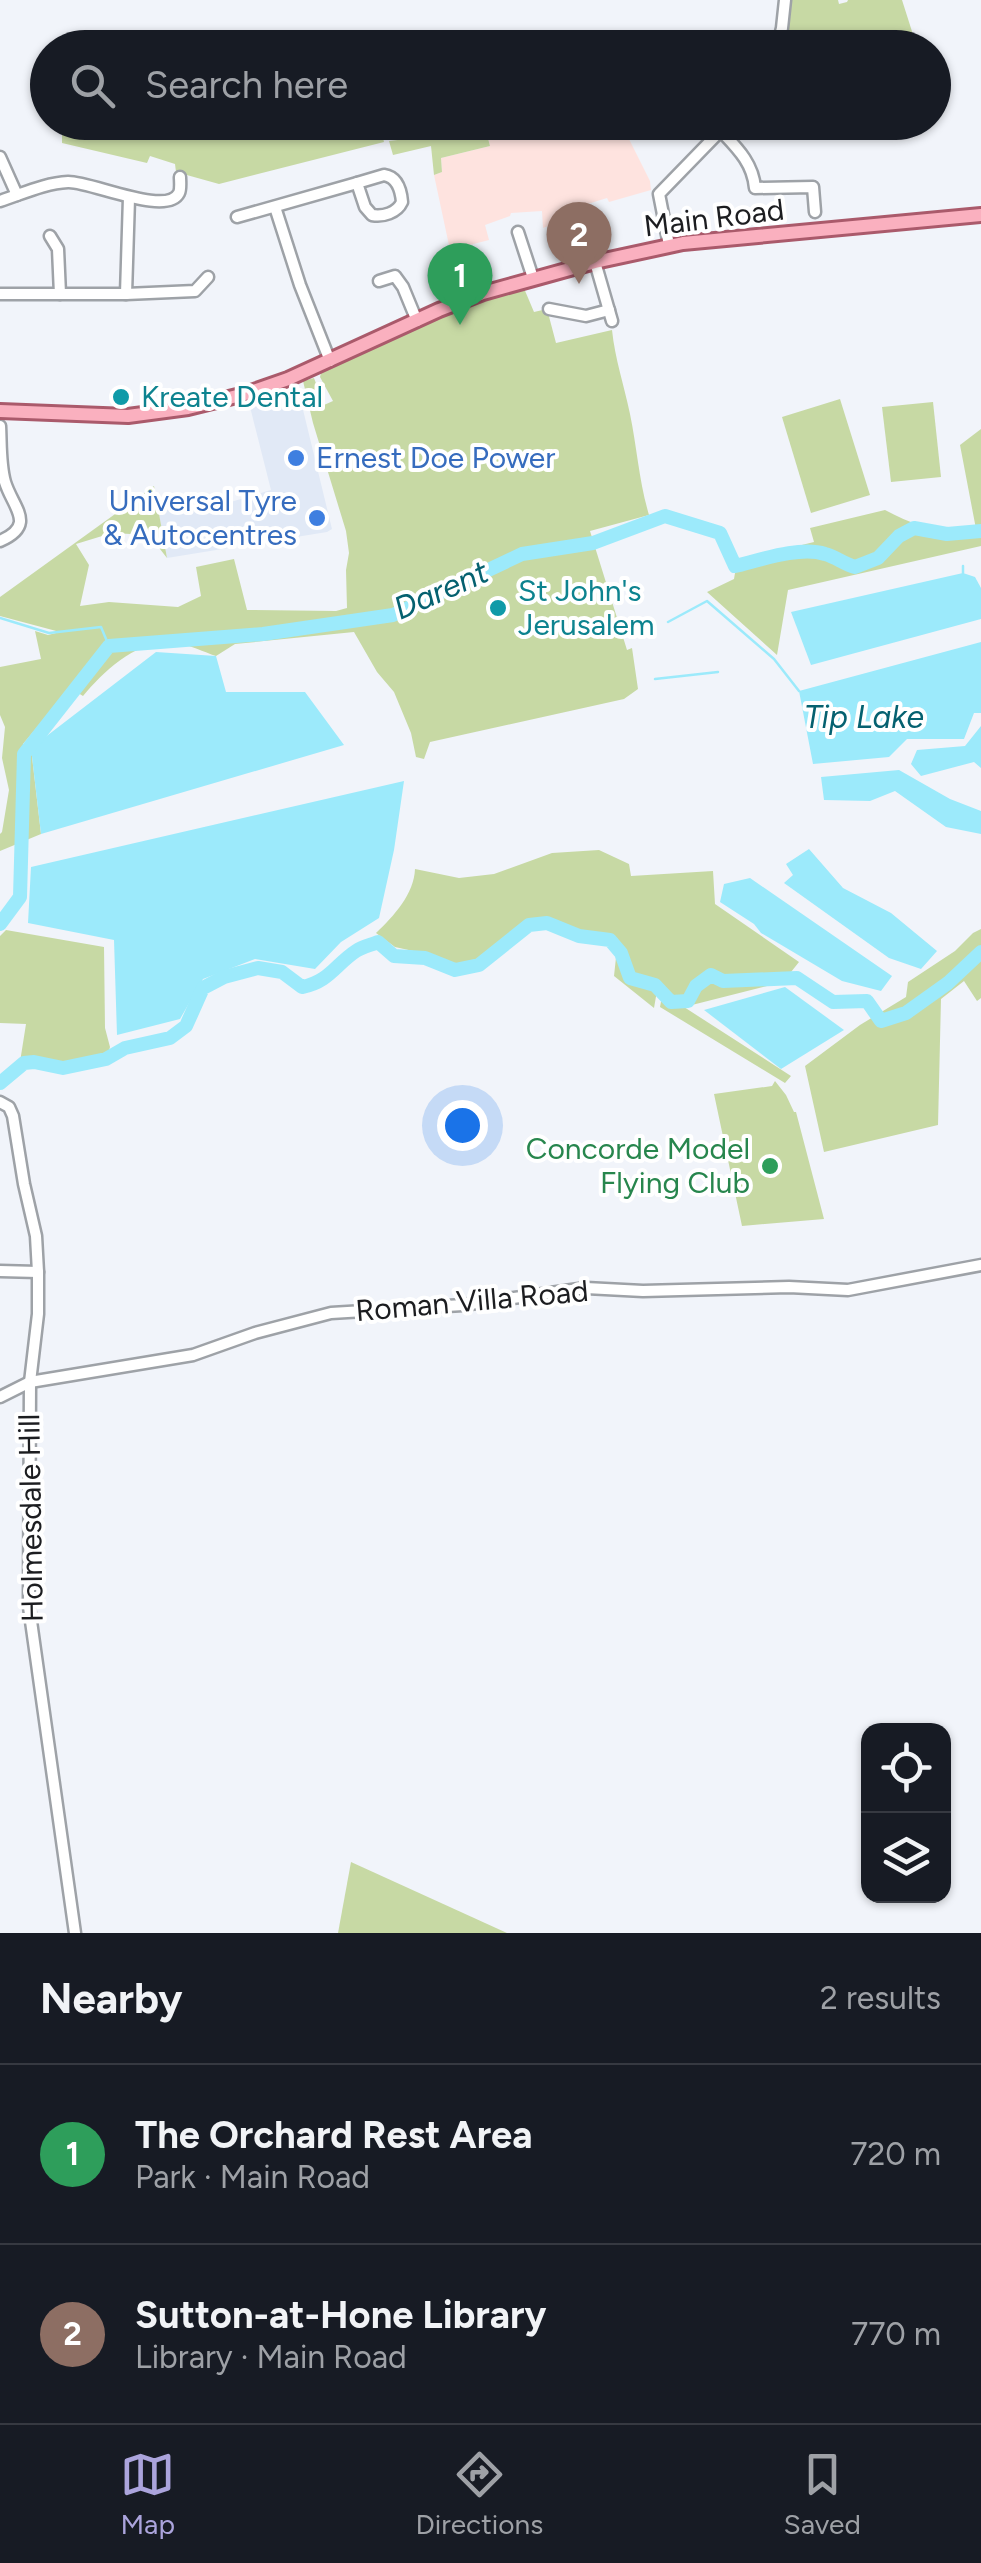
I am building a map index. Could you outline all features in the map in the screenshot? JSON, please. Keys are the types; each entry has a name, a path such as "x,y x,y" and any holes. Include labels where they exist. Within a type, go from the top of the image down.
{"main road":[{"name":"Main Road","path":"0,411 152,414 245,394 288,380 483,293 596,262 669,246 981,215"}],"street":[{"path":"782,30 785,0"},
{"path":"669,246 659,194 712,140"},
{"path":"733,140 754,172 755,188 813,187 815,212"},
{"path":"0,157 16,196"},
{"path":"237,216 384,175 390,176 400,193 400,206 381,216 372,215 365,208 357,184"},
{"path":"0,201 65,182 83,182 129,198 166,202 177,197 180,178"},
{"path":"126,294 129,198"},
{"path":"274,207 330,362"},
{"path":"518,232 534,278"},
{"path":"50,236 58,249 60,294"},
{"path":"549,310 611,316 596,262"},
{"path":"379,281 395,276 417,321"},
{"path":"0,294 195,290 208,277"},
{"path":"0,426 4,480 21,520 15,532 0,542"},
{"name":"Holmesdale Hill","path":"3,1103 13,1116 36,1236 38,1314 30,1382 29,1607 75,1933"},
{"name":"Roman Villa Road","path":"0,1397 30,1382 193,1355 331,1313 463,1305 586,1288 643,1292 790,1287 848,1290 981,1266"},
{"path":"0,1271 38,1272"}],"shaded area":[{"path":"488,140 630,140 651,190 578,207 561,215 562,221 543,228 542,211 511,213 485,225 489,240 450,250 434,175 442,172 441,158 490,146"},
{"path":"297,385 332,529 167,558 158,509 224,504 271,490 248,399"}],"green space":[{"path":"787,0 838,0 839,4 848,0 902,0 912,30 783,30"},
{"path":"488,140 490,146 441,158 442,172 434,175 431,146 393,155 389,141"},
{"path":"384,142 219,184 176,172 175,164 150,156 147,163 62,143"},
{"path":"523,286 534,312 547,309 556,343 612,330 649,515 590,531 627,650 632,648 638,689 624,699 430,742 424,759 416,757 394,692 377,672 354,632 235,644 216,656 177,643 149,645 112,666 83,696 70,688 23,744 31,748 41,834 0,851 9,790 2,758 5,727 0,715 0,667 41,659 35,631 48,635 60,632 0,616 0,597 154,486 167,558 149,535 112,533 76,544 89,565 80,606 109,602 178,607 201,596 196,567 234,559 247,610 347,608 346,531 303,381 314,378 324,405 333,401 321,373 456,310"},
{"path":"840,399 870,495 811,513 782,417"},
{"path":"933,402 941,477 891,482 882,407"},
{"path":"981,429 981,546 788,590 777,655 707,592 734,579 737,561 814,542 810,528 885,510 929,527 976,529 960,445"},
{"path":"599,850 629,864 631,876 713,871 715,904 799,962 783,982 684,1007 791,1076 785,1083 660,1007 663,991 658,985 654,1008 614,976 618,939 544,921 519,927 476,963 453,964 395,947 376,933 407,896 415,869 459,878 494,874 552,853"},
{"path":"981,929 981,998 977,1001 964,981 941,999 938,1125 824,1152 805,1066 906,997 908,982"},
{"path":"6,930 104,947 108,1054 64,1066 20,1062 26,1024 0,1023 0,936"},
{"name":"Concorde Model Flying Club","path":"775,1081 796,1112 824,1219 742,1226 714,1094 772,1086"},
{"path":"351,1862 507,1933 338,1933"}],"water":[{"path":"963,573 975,577 981,588 981,619 811,665 791,612"},
{"name":"Tip Lake","path":"981,642 981,713 974,713 964,739 907,739 889,757 813,764 799,691"},
{"path":"156,652 216,656 226,692 305,692 344,745 41,834 31,748"},
{"path":"981,726 981,768 974,762 921,776 911,764 917,750 965,746"},
{"path":"899,770 950,799 981,811 981,834 946,827 895,791 870,801 824,800 821,777"},
{"path":"404,781 379,918 341,942 315,969 255,959 203,979 180,1019 117,1035 114,940 28,923 31,867"},
{"path":"809,849 843,888 891,913 937,951 921,969 889,958 784,883 793,875 786,864"},
{"path":"750,878 892,976 881,991 842,981 761,933 720,902 724,884"},
{"path":"785,987 844,1030 781,1069 704,1010"}],"waterway":[{"name":"Darent","path":"0,924 20,897 24,754 109,646 263,634 393,615 522,554 593,543 665,516 720,533 735,566 780,555 815,552 855,567 878,558 899,536 914,528 947,534 981,531"},
{"path":"963,566 963,573"},
{"path":"668,622 707,601 774,659 799,691"},
{"path":"0,618 49,633 101,627 109,646"},
{"path":"655,679 718,672"},
{"name":"Darent","path":"0,1083 24,1063 63,1068 170,1038 186,1026 203,988 224,977 258,968 282,972 302,987 326,977 356,951 378,942 394,956 425,958 455,970 479,965 529,925 547,923 579,936 610,940 621,953 630,978 655,985 671,1002 688,1001 696,986 711,975 723,981 797,978 833,1002 867,1001 881,1021 906,1013 948,983 981,952"}],"place":[{"name":"Sutton-at-Hone Library","path":"579,284"},
{"name":"The Orchard Rest Area","path":"460,325"},
{"name":"Kreate Dental","path":"121,397"},
{"name":"Ernest Doe Power","path":"296,458"},
{"name":"Universal Tyre & Autocentres","path":"317,518"},
{"name":"St John's Jerusalem","path":"498,608"},
{"name":"Concorde Model Flying Club","path":"770,1166"}]}
